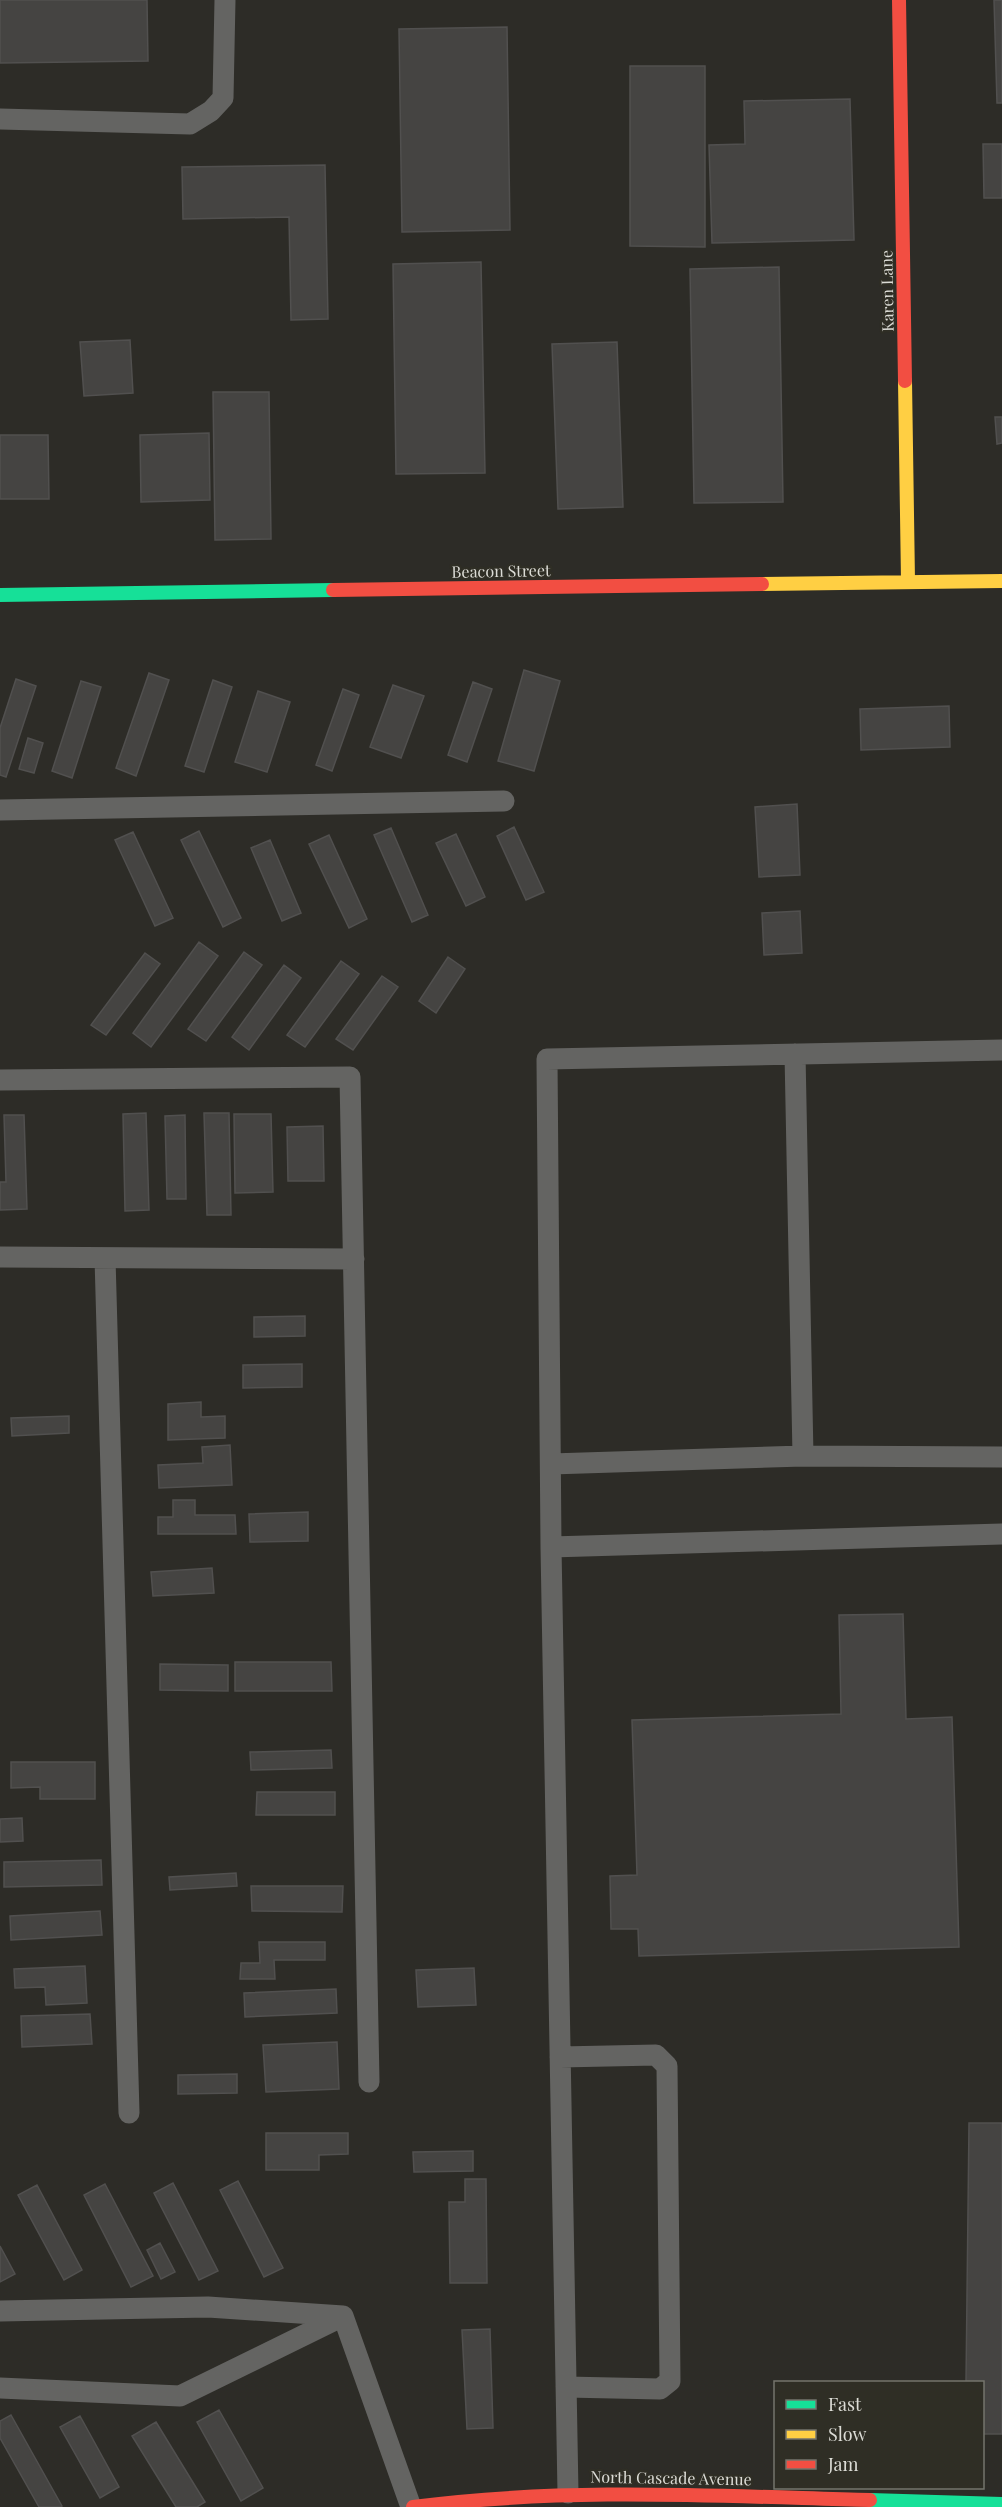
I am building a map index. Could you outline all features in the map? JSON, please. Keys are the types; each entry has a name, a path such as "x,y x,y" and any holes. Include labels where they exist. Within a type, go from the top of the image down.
{"street":[{"name":"Karen Lane","path":"899,0 908,581"},
{"name":"Beacon Street","path":"0,595 1002,581"},
{"name":"North Cascade Avenue","path":"412,2507 473,2499 532,2501 568,2493 597,2500 1002,2504"}],"lane":[{"path":"0,119 190,124 211,111 223,98 225,0"},
{"path":"0,810 504,801"},
{"path":"568,2493 551,1546 547,1059 1002,1050"},
{"path":"795,1054 802,1456"},
{"path":"0,1080 350,1077 369,2082"},
{"path":"0,1257 354,1259"},
{"path":"105,1258 129,2113"},
{"path":"551,1464 802,1456 1002,1457"},
{"path":"551,1546 1002,1534"},
{"path":"560,2057 656,2055 667,2066 670,2381 660,2389 566,2387"},
{"path":"0,2311 208,2307 344,2316"},
{"path":"0,2388 180,2396 344,2316"},
{"path":"344,2316 412,2507"}],"building":[{"path":"0,0 147,0 148,61 0,63"},
{"path":"994,0 1002,0 1002,103 997,103"},
{"path":"507,27 510,230 402,232 399,29"},
{"path":"630,66 705,66 705,247 630,246"},
{"path":"850,99 854,240 712,243 709,145 745,144 744,101"},
{"path":"983,144 1002,144 1002,198 984,198"},
{"path":"325,165 328,319 291,320 289,217 183,219 182,167"},
{"path":"481,262 485,473 396,474 393,264"},
{"path":"779,267 783,502 694,503 690,269"},
{"path":"130,340 133,393 84,396 80,342"},
{"path":"617,342 623,507 558,509 552,344"},
{"path":"213,392 269,392 271,539 215,540"},
{"path":"995,417 1002,417 1002,443 997,444"},
{"path":"209,433 210,500 141,502 140,435"},
{"path":"0,435 48,435 49,499 0,499"},
{"path":"524,670 560,681 534,771 498,761"},
{"path":"149,673 169,680 136,776 116,768"},
{"path":"16,679 36,686 6,777 0,775 0,728"},
{"path":"213,680 232,687 204,772 185,766"},
{"path":"81,681 101,687 72,778 52,771"},
{"path":"473,682 492,689 467,762 448,755"},
{"path":"393,685 424,696 401,758 370,747"},
{"path":"343,689 359,695 332,771 316,765"},
{"path":"258,691 290,702 267,772 235,762"},
{"path":"949,706 950,747 861,750 860,709"},
{"path":"28,738 43,743 34,773 19,769"},
{"path":"797,804 800,875 759,877 755,807"},
{"path":"514,827 544,892 526,900 497,836"},
{"path":"391,828 428,915 412,922 374,835"},
{"path":"199,831 241,918 223,927 181,840"},
{"path":"133,832 173,918 155,926 115,840"},
{"path":"456,834 485,897 466,906 436,843"},
{"path":"329,835 367,919 349,928 309,844"},
{"path":"270,840 301,913 282,921 251,848"},
{"path":"800,911 802,953 764,955 762,913"},
{"path":"199,942 218,956 151,1047 133,1033"},
{"path":"244,952 262,965 206,1041 188,1029"},
{"path":"145,953 160,964 106,1035 91,1025"},
{"path":"448,957 465,969 436,1013 419,1001"},
{"path":"341,961 359,974 305,1047 287,1035"},
{"path":"284,965 301,978 249,1050 232,1037"},
{"path":"382,976 398,987 353,1050 336,1039"},
{"path":"146,1113 149,1210 125,1211 123,1114"},
{"path":"204,1113 229,1113 231,1215 207,1215"},
{"path":"234,1114 271,1114 273,1192 235,1193"},
{"path":"4,1115 24,1115 27,1209 0,1210 0,1182 6,1182"},
{"path":"185,1115 186,1199 167,1199 165,1116"},
{"path":"323,1126 324,1181 288,1181 287,1127"},
{"path":"305,1316 305,1336 254,1337 254,1317"},
{"path":"302,1364 302,1387 243,1388 243,1365"},
{"path":"201,1402 201,1417 225,1416 225,1438 168,1440 168,1404"},
{"path":"69,1416 69,1433 12,1436 11,1418"},
{"path":"230,1445 232,1485 159,1488 158,1465 203,1463 202,1447"},
{"path":"173,1500 195,1500 195,1515 235,1515 236,1534 158,1534 158,1517 173,1517"},
{"path":"308,1512 308,1541 250,1542 249,1514"},
{"path":"212,1568 214,1593 153,1596 151,1572"},
{"path":"903,1614 906,1719 952,1717 959,1947 639,1956 638,1929 611,1929 610,1876 637,1875 632,1720 841,1714 839,1615"},
{"path":"235,1662 331,1662 332,1691 235,1691"},
{"path":"160,1664 228,1665 228,1691 160,1690"},
{"path":"331,1750 332,1768 251,1770 250,1752"},
{"path":"11,1762 95,1762 95,1799 40,1799 40,1787 11,1788"},
{"path":"257,1792 335,1792 335,1815 256,1815"},
{"path":"22,1818 23,1841 0,1842 0,1819"},
{"path":"101,1860 102,1885 4,1887 4,1862"},
{"path":"236,1873 237,1886 170,1890 169,1877"},
{"path":"251,1886 343,1886 342,1912 252,1911"},
{"path":"100,1911 102,1935 11,1940 10,1916"},
{"path":"259,1942 325,1942 325,1960 274,1960 275,1979 240,1979 241,1963 260,1963"},
{"path":"85,1966 87,2003 46,2005 45,1987 15,1988 14,1969"},
{"path":"474,1968 476,2005 418,2007 416,1970"},
{"path":"336,1989 337,2013 245,2017 244,1993"},
{"path":"90,2014 92,2044 22,2047 21,2016"},
{"path":"337,2042 339,2089 266,2092 263,2045"},
{"path":"237,2074 237,2093 178,2094 178,2075"},
{"path":"969,2123 1002,2123 1002,2434 984,2434 984,2381 966,2381"},
{"path":"266,2133 348,2133 348,2154 319,2155 319,2170 266,2170"},
{"path":"473,2151 473,2171 414,2172 413,2152"},
{"path":"465,2179 486,2179 487,2283 450,2283 449,2202 465,2202"},
{"path":"238,2181 283,2268 264,2277 220,2190"},
{"path":"173,2183 218,2271 199,2280 154,2193"},
{"path":"105,2184 153,2276 131,2287 84,2195"},
{"path":"37,2185 82,2270 64,2280 18,2195"},
{"path":"160,2243 175,2272 161,2279 147,2250"},
{"path":"0,2246 15,2274 0,2282"},
{"path":"490,2329 493,2428 467,2429 462,2330"},
{"path":"219,2410 263,2488 241,2501 197,2422"},
{"path":"11,2415 61,2507 39,2507 0,2438 0,2421"},
{"path":"80,2416 119,2487 100,2498 60,2427"},
{"path":"156,2422 205,2502 197,2507 176,2507 132,2436"}],"traffic: fast":[{"path":"0,595 333,590"},
{"path":"870,2500 1002,2504"}],"traffic: slow":[{"path":"905,381 908,581"},
{"path":"762,584 1002,581"}],"traffic: jam":[{"path":"899,0 905,381"},
{"path":"333,590 762,584"},
{"path":"413,2507 527,2497 641,2494 870,2500"}]}
